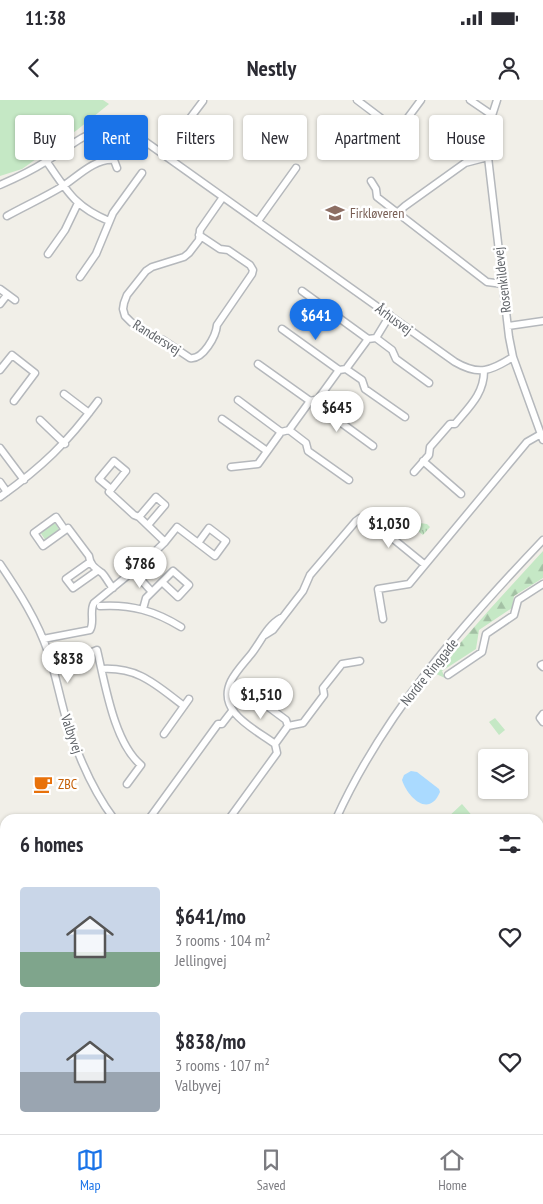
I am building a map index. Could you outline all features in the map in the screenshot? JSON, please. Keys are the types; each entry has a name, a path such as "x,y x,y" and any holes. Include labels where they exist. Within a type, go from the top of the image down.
{"street":[{"path":"357,100 398,131 421,100"},
{"path":"470,100 492,115"},
{"name":"Rosenkildevej","path":"492,115 497,100"},
{"path":"193,115 204,101"},
{"name":"Århusvej","path":"0,185 46,162 76,140 98,131 110,130 133,135 158,151"},
{"path":"7,216 63,186 83,171 108,159 114,160 117,168"},
{"name":"Århusvej","path":"171,160 460,365 474,371 484,371"},
{"path":"397,213 465,163 476,160"},
{"name":"Rosenkildevej","path":"488,160 513,357 542,437"},
{"path":"46,162 78,203 94,215 109,221"},
{"path":"258,221 296,168"},
{"path":"80,277 96,254 109,221 142,173"},
{"path":"372,181 378,196 397,213 487,282 503,284"},
{"name":"Randersvej","path":"199,235 220,249 228,250 250,265 253,270 218,323 216,333 199,357 194,359 163,340 154,338 130,322 123,310 127,295 146,271 152,267 184,257 198,240 199,235 200,230 223,196"},
{"path":"48,254 65,230 78,203"},
{"path":"0,289 15,300"},
{"path":"302,291 368,339"},
{"path":"0,304 7,295"},
{"path":"376,338 390,316"},
{"path":"508,326 543,321"},
{"path":"282,329 362,380 365,389 405,417"},
{"path":"230,467 258,464 281,432 289,430 310,401 318,399 368,339 376,338 392,350 396,359 429,383"},
{"path":"0,370 12,355 35,373 14,400"},
{"path":"414,472 429,455 430,447 450,424 455,424 478,395 482,388 484,371 499,366 513,357"},
{"path":"258,364 310,401"},
{"path":"64,394 89,413"},
{"path":"318,399 335,412 336,419 373,446"},
{"path":"238,400 281,432"},
{"path":"0,497 24,480 65,444 98,401"},
{"path":"222,419 268,451"},
{"path":"40,420 65,444"},
{"path":"289,430 306,443 308,451 349,480"},
{"path":"383,619 378,589 409,584 527,442 542,437"},
{"path":"0,448 24,480"},
{"path":"423,461 461,494"},
{"path":"0,482 7,492"},
{"path":"111,489 109,492 148,525 164,542"},
{"path":"139,517 156,497 165,505 148,525"},
{"path":"65,530 56,517 34,533 43,546 68,528 89,556 90,562 97,571 102,573 113,588"},
{"path":"233,814 277,753 275,744 232,711 228,699 230,685 232,679 265,635 273,630 303,591 310,575 356,520 360,518 365,518 424,564"},
{"path":"43,639 90,630 92,627 92,605 134,572 177,527 215,556 226,541 208,528 198,543"},
{"name":"Nordre Ringgade","path":"339,814 378,741 402,704 488,600 543,540"},
{"path":"90,562 66,579 73,588 97,571"},
{"name":"Valbyvej","path":"0,564 25,603 43,639 67,722 81,760 109,814"},
{"path":"134,572 152,592"},
{"path":"143,609 146,598 162,582"},
{"path":"448,675 482,652 486,634 514,615 518,600 543,584"},
{"path":"100,606 116,605 143,609 168,619 181,627"},
{"path":"53,670 97,650 109,702 119,732 130,755 141,765 127,784"},
{"path":"275,744 288,726 303,723 324,695 324,688 342,664 360,661"},
{"path":"102,669 116,668 138,674 184,706"},
{"path":"248,696 259,704 262,703 286,720 288,726"},
{"path":"164,734 189,699"},
{"path":"153,814 218,724 222,724 232,711"},
{"path":"543,714 540,718 543,722"}],"green space":[{"path":"0,100 103,100 109,104 95,115 84,115 84,124 74,132 74,115 15,115 15,160 35,160 22,169 0,176"},
{"path":"55,523 60,531 46,541 40,532"},
{"path":"420,523 427,524 430,527 423,535 414,528"},
{"path":"543,551 543,578 514,596 512,608 479,630 476,649 442,671 445,678 434,673 490,609"},
{"path":"495,718 505,730 499,735 489,722"},
{"path":"462,804 471,814 451,814"}],"water":[{"path":"411,771 417,772 439,789 440,792 430,804 414,799 405,787 402,780 404,775"}],"place":[{"name":"Firkløveren","path":"335,213"},
{"name":"ZBC","path":"43,784"}]}
